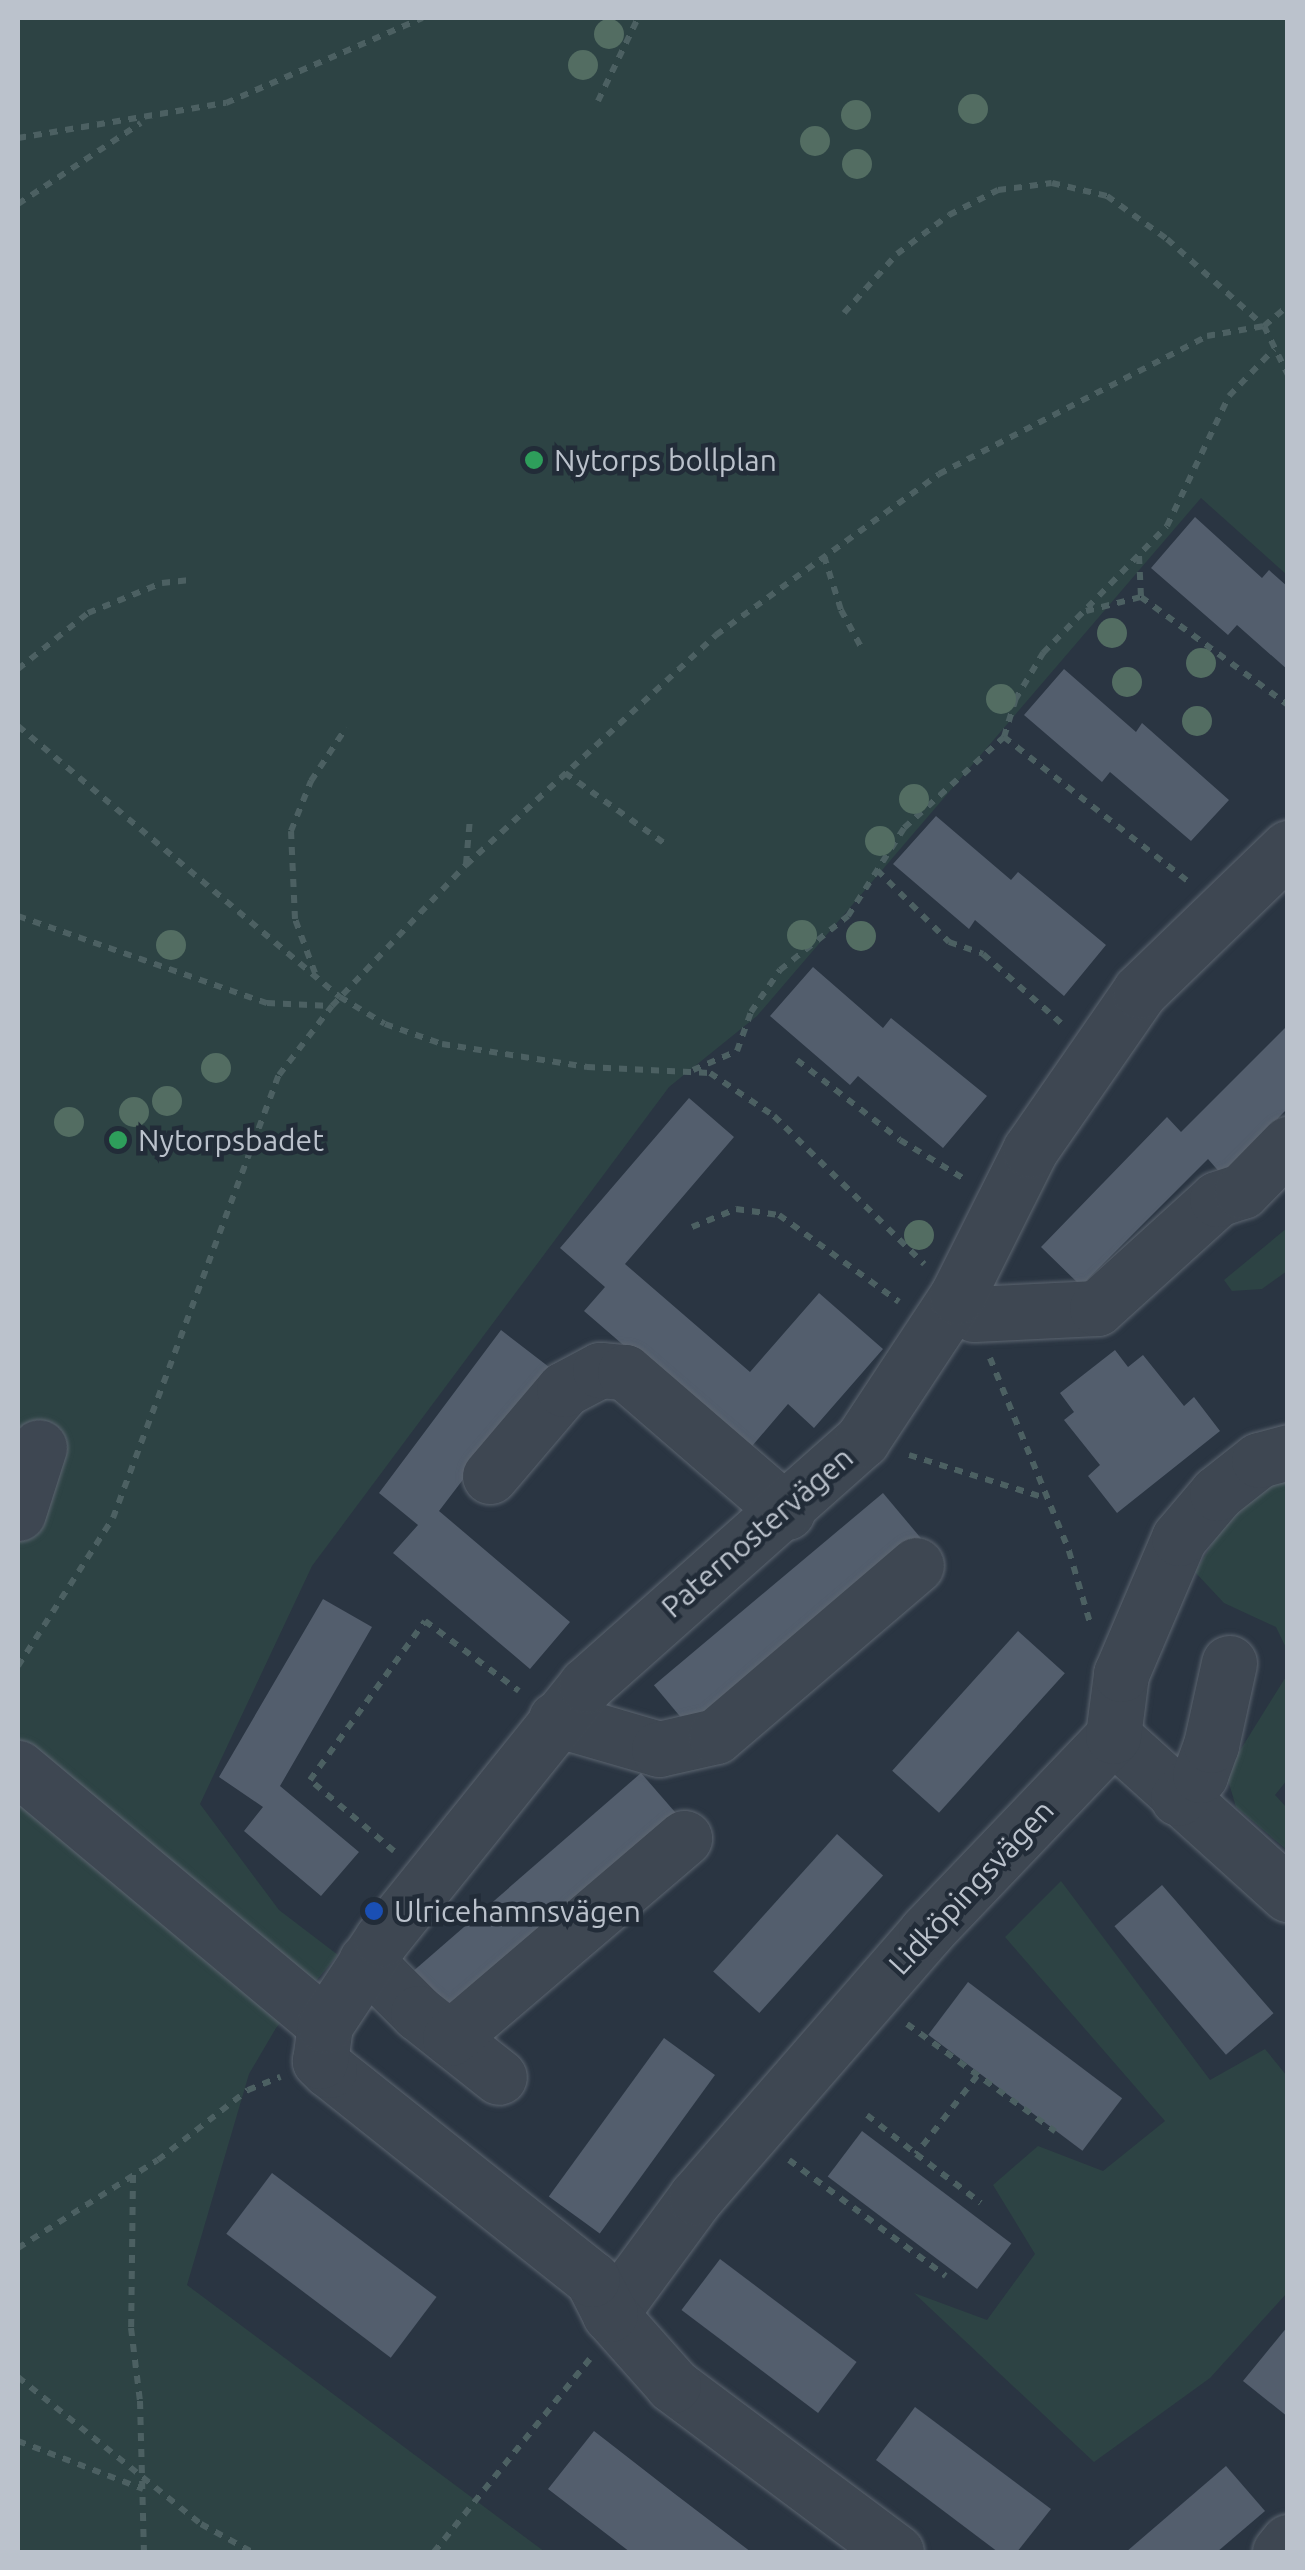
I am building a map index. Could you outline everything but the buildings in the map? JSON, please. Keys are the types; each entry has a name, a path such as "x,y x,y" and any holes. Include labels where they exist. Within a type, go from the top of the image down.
{"street":[{"name":"Paternostervägen","path":"322,2043 366,1961 556,1718 614,1656 787,1512 862,1440 956,1313 1002,1202 1095,1054 1140,991 1220,908 1288,848"},
{"path":"956,1313 1097,1308 1217,1198 1242,1190 1288,1144"},
{"path":"490,1476 564,1389 600,1370 624,1372 787,1512"},
{"path":"18,1513 39,1447"},
{"path":"1288,1452 1259,1460 1217,1492 1179,1538 1120,1674 1113,1736 1288,1894"},
{"path":"556,1718 659,1748 716,1736 916,1564"},
{"path":"1178,1798 1200,1775 1212,1746 1228,1662"},
{"name":"Lidköpingsvägen","path":"616,2320 751,2133 870,1997 1113,1736"},
{"path":"18,1768 322,2043 592,2279 616,2320 673,2385 896,2552"},
{"path":"450,2038 684,1838"},
{"path":"366,1961 450,2038 499,2076"},
{"path":"1280,2552 1288,2542"}],"path":[{"path":"18,138 146,120 226,103 422,18"},
{"path":"598,100 638,18"},
{"path":"18,204 146,120"},
{"path":"844,313 897,254 950,215 998,190 1052,184 1107,196 1168,238 1264,326 1288,375"},
{"path":"18,1666 113,1518 279,1075 340,997 466,865 716,634 939,474 1207,336 1264,326 1288,306"},
{"path":"690,1071 737,1051 750,1012 780,970 848,916 876,870 933,796 1004,737 1015,700 1043,653 1166,526 1202,465 1230,396 1274,349"},
{"path":"824,556 841,610 861,646"},
{"path":"1139,556 1141,597"},
{"path":"18,669 88,613 162,583 190,580"},
{"path":"1086,611 1141,597"},
{"path":"1141,597 1288,705"},
{"path":"18,726 340,997 386,1024 442,1044 587,1067 710,1073 774,1116 956,1313 1046,1499 1090,1624 1120,1674"},
{"path":"318,979 295,919 291,832 311,781 346,728"},
{"path":"1004,737 1105,810 1220,908"},
{"path":"565,773 668,846"},
{"path":"466,865 470,818"},
{"path":"876,870 948,942 983,954 1095,1054"},
{"path":"18,916 267,1003 332,1006"},
{"path":"796,1060 900,1140 1002,1202"},
{"path":"692,1227 736,1209 778,1216 956,1313"},
{"path":"862,1440 1046,1499"},
{"path":"429,1881 310,1780 425,1622 556,1718"},
{"path":"870,1997 1055,2131"},
{"path":"18,2248 133,2176 248,2090 322,2043"},
{"path":"916,2154 977,2076"},
{"path":"867,2116 980,2203"},
{"path":"751,2133 946,2276"},
{"path":"133,2176 131,2328 144,2552"},
{"path":"434,2552 616,2320"},
{"path":"18,2376 143,2484 252,2552"},
{"path":"18,2441 143,2484"}],"green space":[{"path":"18,18 1287,18 1287,575 1201,498 757,1016 669,1087 312,1566 200,1804 279,1910 338,1955 276,2028 249,2074 187,2285 545,2552 18,2552"},
{"path":"1287,1228 1287,1271 1262,1289 1232,1291 1224,1280"},
{"path":"1287,1477 1287,1650 1276,1627 1224,1603 1195,1572 1234,1508"},
{"path":"1287,1675 1287,1780 1275,1795 1287,1808 1287,1850 1236,1807 1226,1773"},
{"path":"1061,1881 1210,2080 1265,2049 1287,2076 1287,2293 1210,2378 1094,2462 914,2293 987,2320 1035,2254 993,2185 1038,2146 1103,2171 1165,2121 1005,1937"}],"place":[{"name":"Nytorps bollplan","path":"534,460"},
{"name":"Nytorpsbadet","path":"118,1140"},
{"name":"Ulricehamnsvägen","path":"374,1911"}]}
